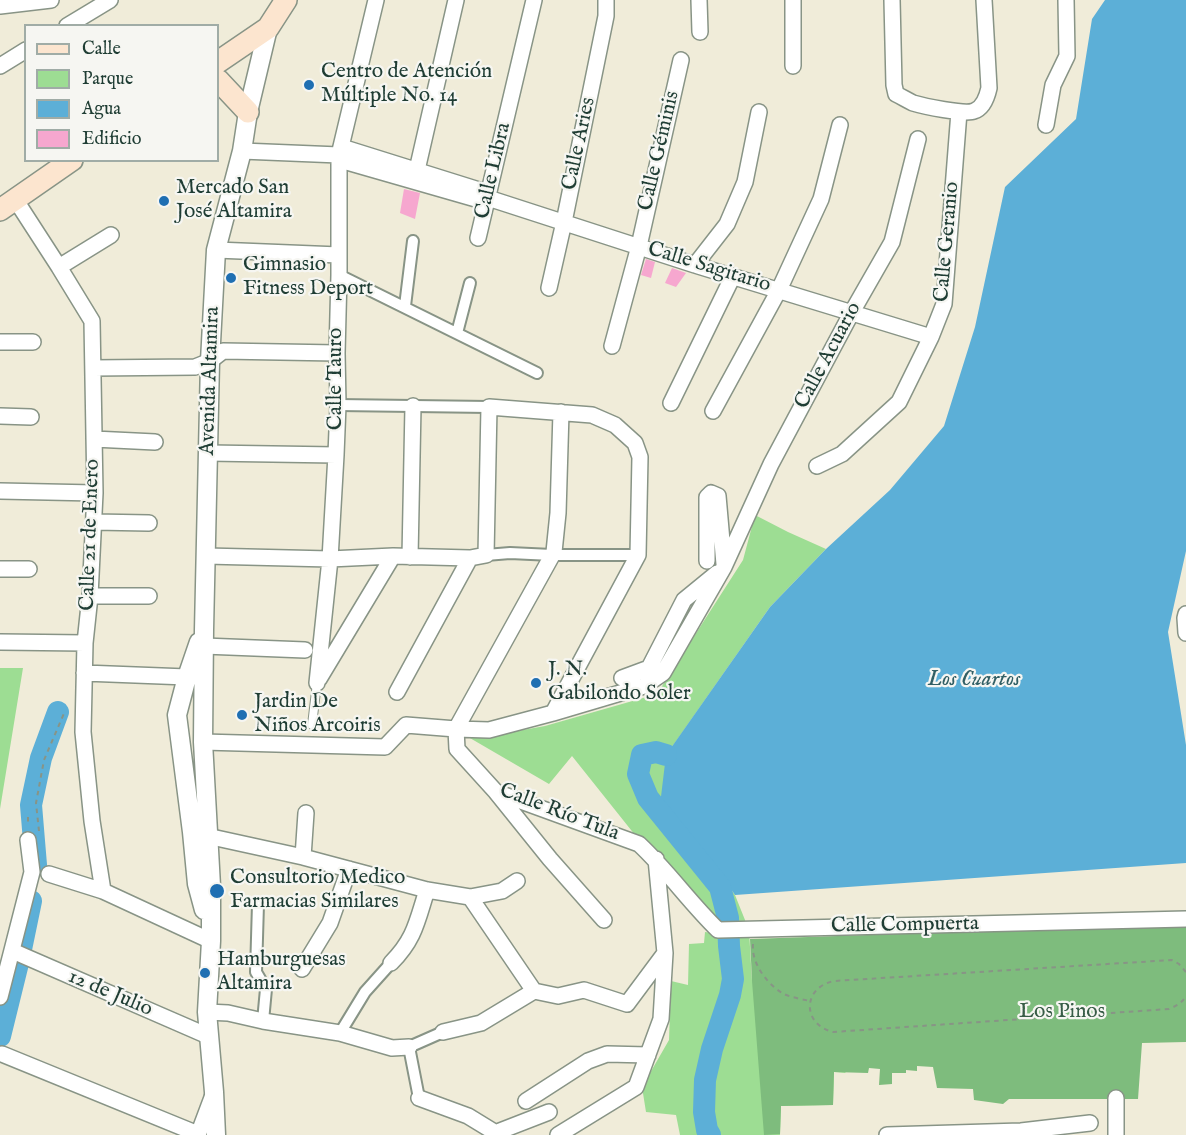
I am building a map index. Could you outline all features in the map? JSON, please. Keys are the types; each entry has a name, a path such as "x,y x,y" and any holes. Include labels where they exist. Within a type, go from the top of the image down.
{"main road":[{"name":"Avenida Altamira","path":"268,28 285,0"},
{"path":"219,61 268,28"},
{"path":"219,81 249,112"},
{"path":"4,207 69,162"}],"street":[{"path":"0,6 45,0"},
{"path":"70,24 110,0"},
{"name":"Calle Tauro","path":"317,682 330,559 336,455 339,155 376,0"},
{"path":"412,169 447,0"},
{"path":"412,169 456,0"},
{"name":"Calle Libra","path":"478,237 534,0"},
{"name":"Calle Aries","path":"549,288 606,16 606,0"},
{"path":"699,0 700,32"},
{"path":"793,0 793,66"},
{"path":"892,0 896,94 916,104 959,112 974,112 987,97 989,88 984,0"},
{"path":"1046,125 1053,85 1067,56 1066,0"},
{"name":"Avenida Altamira","path":"216,1135 207,1012 211,885 203,742 210,361 216,250 242,151 268,28"},
{"path":"0,66 24,51"},
{"name":"Calle Géminis","path":"612,346 639,246 681,60"},
{"path":"695,265 728,224 745,182 759,112"},
{"name":"Calle Geranio","path":"818,466 842,454 899,402 932,337 944,304 959,112"},
{"path":"713,411 779,290 821,199 840,125"},
{"name":"Calle Acuario","path":"203,742 385,747 406,725 489,730 644,686 663,673 724,567 771,464 892,242 918,139"},
{"name":"Calle Sagitario","path":"488,198 479,190 348,149 339,155 347,162 476,199 488,198 695,265 932,337"},
{"path":"242,151 339,155"},
{"name":"Calle 21 de Enero","path":"4,207 59,267 92,321 95,493 90,596 85,643 83,732 92,820 103,891"},
{"path":"59,267 111,235"},
{"path":"405,306 413,241"},
{"path":"216,250 339,255"},
{"path":"339,274 537,373"},
{"path":"671,403 733,276"},
{"path":"457,333 470,283"},
{"path":"2,339 33,342"},
{"path":"93,368 195,367 210,361 223,351 336,353"},
{"path":"338,405 489,407 592,415 615,425 635,443 640,457 638,555 553,713"},
{"path":"410,557 413,406"},
{"path":"486,555 489,407"},
{"path":"456,729 552,555 558,513 561,412"},
{"path":"0,416 31,417"},
{"path":"94,439 155,442"},
{"path":"208,453 336,455"},
{"path":"0,491 95,493"},
{"path":"622,678 649,668 684,600 724,567 718,496 711,493 707,498 707,561"},
{"path":"93,522 149,523"},
{"path":"206,556 330,559 393,556 470,558 510,553 638,555"},
{"path":"317,682 393,556"},
{"path":"397,692 470,558"},
{"path":"0,569 29,569"},
{"path":"90,596 148,596"},
{"path":"1186,614 1186,633"},
{"path":"204,638 305,651"},
{"name":"Avenida Altamira","path":"204,638 187,677 177,715 197,884 211,940"},
{"path":"0,642 85,643"},
{"path":"84,672 187,677"},
{"name":"Calle Río Tula","path":"456,729 456,749 496,792 639,844 656,860"},
{"path":"496,792 550,859 604,920"},
{"path":"303,857 306,813"},
{"path":"207,836 303,857 427,890 470,897 502,891 517,881"},
{"path":"0,997 18,953 32,872 34,840"},
{"path":"558,1135 636,1087 661,1019 665,953 656,860"},
{"name":"Calle Compuerta","path":"656,860 718,930 1186,919"},
{"path":"302,969 330,923 349,869"},
{"path":"32,872 49,874 103,891 211,940"},
{"path":"340,1033 365,992 403,951 414,934 427,890"},
{"path":"470,897 534,991"},
{"path":"258,904 256,972 266,989 262,1021"},
{"name":"12 de Julio","path":"18,953 208,1036"},
{"path":"207,1012 228,1013 262,1021 340,1033 392,1048 409,1047 443,1032 481,1023 534,991 558,996 584,990 627,1004 665,953"},
{"path":"409,1047 418,1098 468,1116 497,1134 549,1112"},
{"path":"1,1053 198,1135 214,1092"},
{"path":"526,1101 588,1061 607,1054 648,1054"},
{"path":"1116,1098 1116,1135"},
{"path":"887,1135 1021,1133 1090,1123"}],"lane":[{"name":"Calle Tauro","path":"312,725 317,682"}],"path":[{"path":"34,840 36,803 44,760 65,711"},
{"path":"749,930 753,938 752,952 767,980 782,993 810,1001"},
{"path":"1186,972 1179,963 1172,960 834,981 826,982 813,993 810,1010 812,1018 818,1025 832,1032 1169,1009 1177,1006 1186,996"}],"green space":[{"path":"755,515 826,549 770,607 667,754 684,834 719,872 735,895 749,930 752,981 846,1073 834,1072 833,1105 781,1106 780,1135 680,1135 676,1115 646,1112 642,1087 669,1040 671,981 688,985 689,944 704,943 705,932 719,934 572,756 549,784 463,734 495,735 545,726 657,694 743,560"},
{"path":"0,668 23,668 0,809"},
{"name":"Los Pinos","path":"1186,924 1186,1042 1142,1043 1138,1099 1009,1099 1003,1104 974,1100 973,1089 937,1088 933,1067 917,1066 917,1071 906,1070 906,1073 892,1073 892,1084 879,1085 880,1069 869,1068 868,1073 834,1072 833,1105 781,1106 780,1134 764,1135 750,939"}],"water":[{"name":"Los Cuartos","path":"1105,0 1186,0 1186,551 1168,632 1186,745 1186,863 735,895 719,872 660,805 666,755 770,607 826,549 890,490 944,426 975,327 1005,187 1076,119 1092,19"}],"building":[{"path":"404,189 420,193 415,219 400,213"},
{"path":"646,259 655,262 651,278 641,275"},
{"path":"672,268 686,273 676,287 665,283"}],"waterway":[{"path":"36,865 31,805 41,758 58,712"},
{"path":"666,755 656,752 642,755 638,774 648,798 720,887 728,918 733,979 705,1080 704,1112 710,1135"},
{"path":"0,1036 31,901"}],"place":[{"name":"Centro de Atención Múltiple No. 14","path":"309,85"},
{"name":"Mercado San José Altamira","path":"164,201"},
{"name":"Gimnasio Fitness Deport","path":"231,278"},
{"name":"J. N. Gabilondo Soler","path":"536,683"},
{"name":"Jardin De Niños Arcoiris","path":"242,715"},
{"name":"Consultorio Medico Farmacias Similares","path":"217,891"},
{"name":"Hamburguesas Altamira","path":"205,973"}]}
